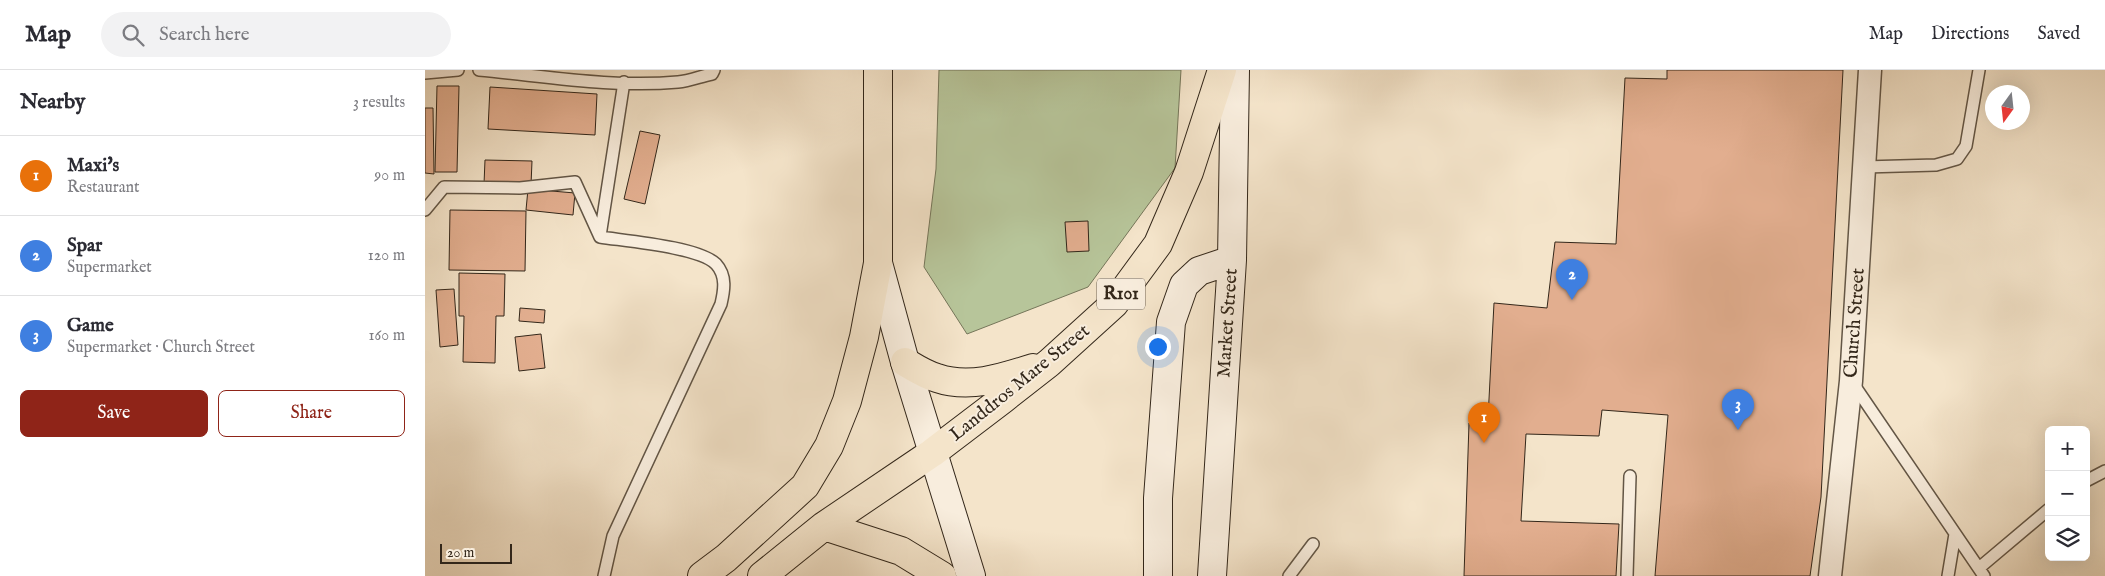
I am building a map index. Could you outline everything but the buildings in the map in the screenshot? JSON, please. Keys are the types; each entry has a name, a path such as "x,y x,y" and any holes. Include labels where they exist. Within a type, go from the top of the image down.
{"main road":[{"path":"702,576 726,558 805,486 829,446 847,401 864,337 878,263 877,70"},
{"name":"Landdros Mare Street","path":"762,576 824,526 933,453 1049,363 1114,304 1158,244 1189,172 1222,70"},
{"name":"Market Street","path":"1212,576 1232,260 1235,70"},
{"path":"1158,576 1158,498 1171,322 1184,285 1199,272 1232,260"},
{"path":"878,263 905,362 971,576"},
{"path":"905,362 937,378 964,384 999,379 1049,363"},
{"path":"824,526 901,551 942,576"}],"street":[{"name":"Church Street","path":"1830,576 1851,380 1870,70"}],"lane":[{"path":"425,74 458,70"},
{"path":"479,70 546,78 624,82 681,82 712,74 714,70"},
{"path":"1864,167 1936,165 1957,159 1966,146 1979,70"},
{"path":"600,237 624,82"},
{"path":"425,210 444,187 520,188 575,182 600,237"},
{"path":"600,237 697,253 716,265 725,284 721,304 613,536 603,576"},
{"path":"1851,380 1981,572 2045,513"},
{"path":"2090,479 2105,471"},
{"path":"1627,576 1630,476"},
{"path":"1948,576 1955,534"},
{"path":"1289,576 1313,544"}],"green space":[{"path":"939,70 1181,70 1175,168 1088,287 967,334 924,267 936,169"}],"place":[{"name":"Spar","path":"1572,300"},
{"name":"Game","path":"1738,430"},
{"name":"Maxi's","path":"1484,443"}]}
